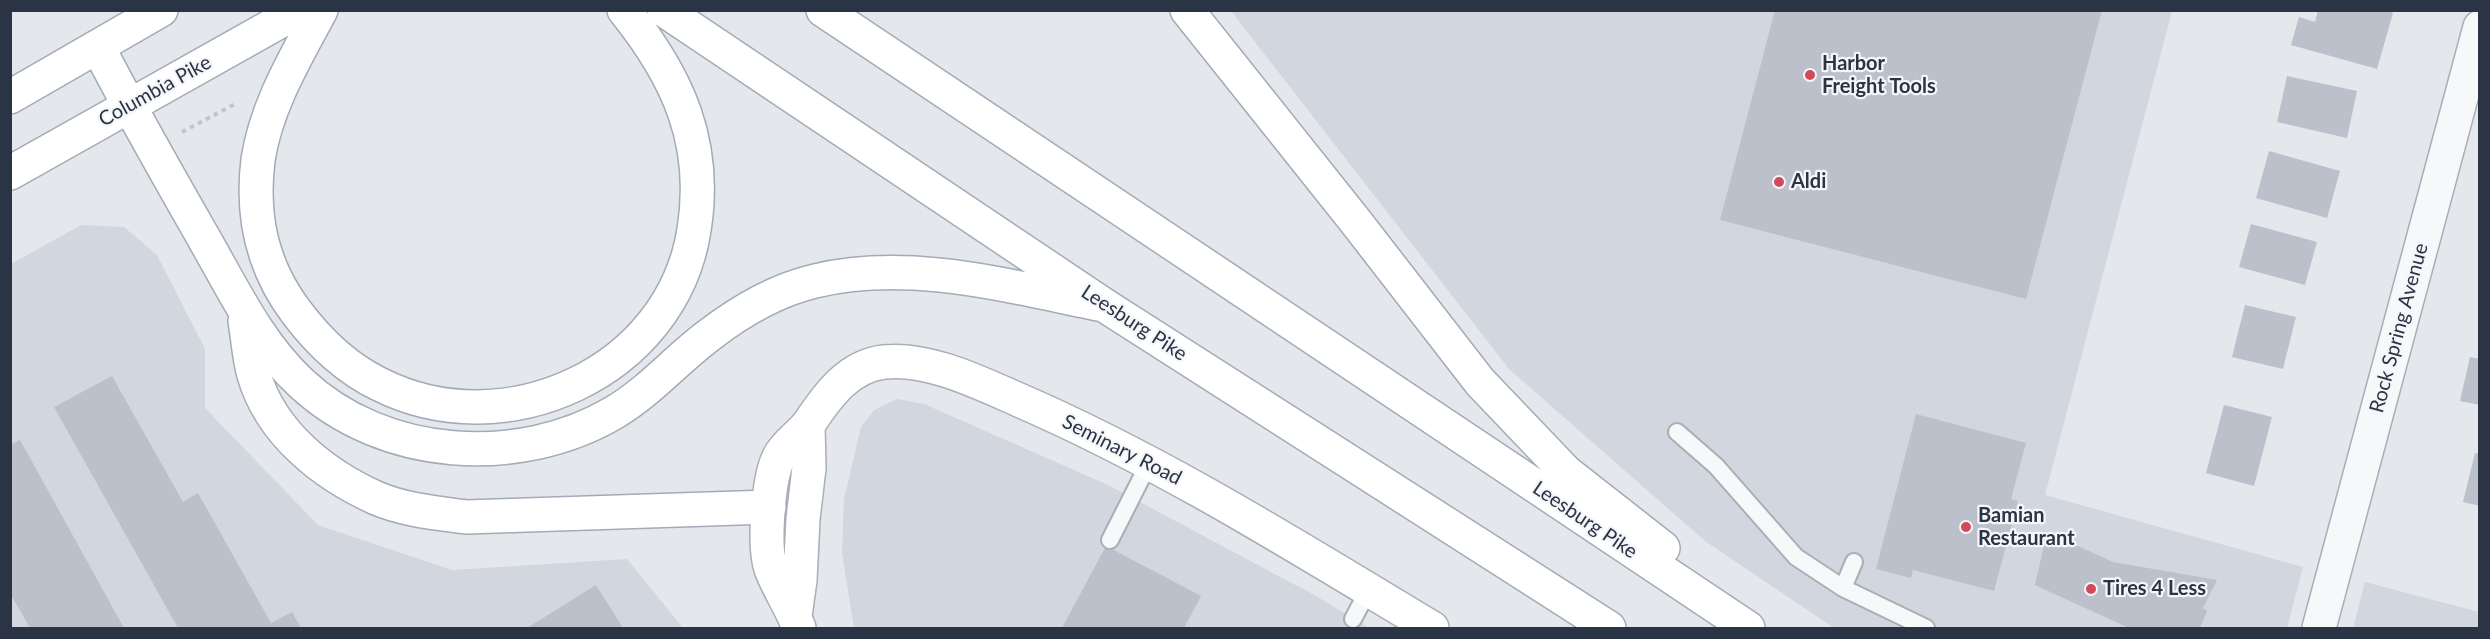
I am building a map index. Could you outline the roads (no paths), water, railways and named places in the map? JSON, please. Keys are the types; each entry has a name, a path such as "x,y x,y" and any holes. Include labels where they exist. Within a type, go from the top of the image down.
{"main road":[{"name":"Columbia Pike","path":"10,173 300,10"},
{"path":"321,10 294,61 264,134 256,178 257,224 266,258 288,301 312,333 343,361 379,384 418,399 479,407 522,402 562,391 601,371 633,347 660,316 680,281 692,246 699,203 698,160 688,115 651,43 624,10"},
{"name":"Leesburg Pike","path":"664,10 1104,305 1609,628"},
{"name":"Leesburg Pike","path":"823,10 1748,628"},
{"path":"1187,10 1364,231 1480,382 1566,472 1654,541 1754,628"},
{"path":"10,98 151,14"},
{"path":"98,47 243,307 269,349 301,383 326,403 367,426 421,444 470,450 519,447 569,434 614,412 656,383 707,336 748,309 813,281 863,273 909,273 966,279 1104,305"},
{"path":"243,307 254,375 270,412 297,445 329,472 377,498 420,511 466,517 769,507"},
{"name":"Seminary Road","path":"797,622 770,566 766,541 777,460 843,380 861,369 883,362 904,362 970,379 1086,429 1239,512 1432,628"},
{"name":"Seminary Road","path":"797,622 803,519 809,468 808,425"}],"street":[{"name":"Rock Spring Avenue","path":"2319,628 2480,27"}],"lane":[{"path":"1677,432 1716,466 1796,557 1843,588 1926,628"},
{"path":"1110,540 1149,463"},
{"path":"1843,588 1854,561"},
{"path":"1353,619 1369,590"}],"place":[{"name":"Harbor Freight Tools","path":"1810,75"},
{"name":"Aldi","path":"1779,182"},
{"name":"Bamian Restaurant","path":"1966,527"},
{"name":"Tires 4 Less","path":"2091,589"}]}
